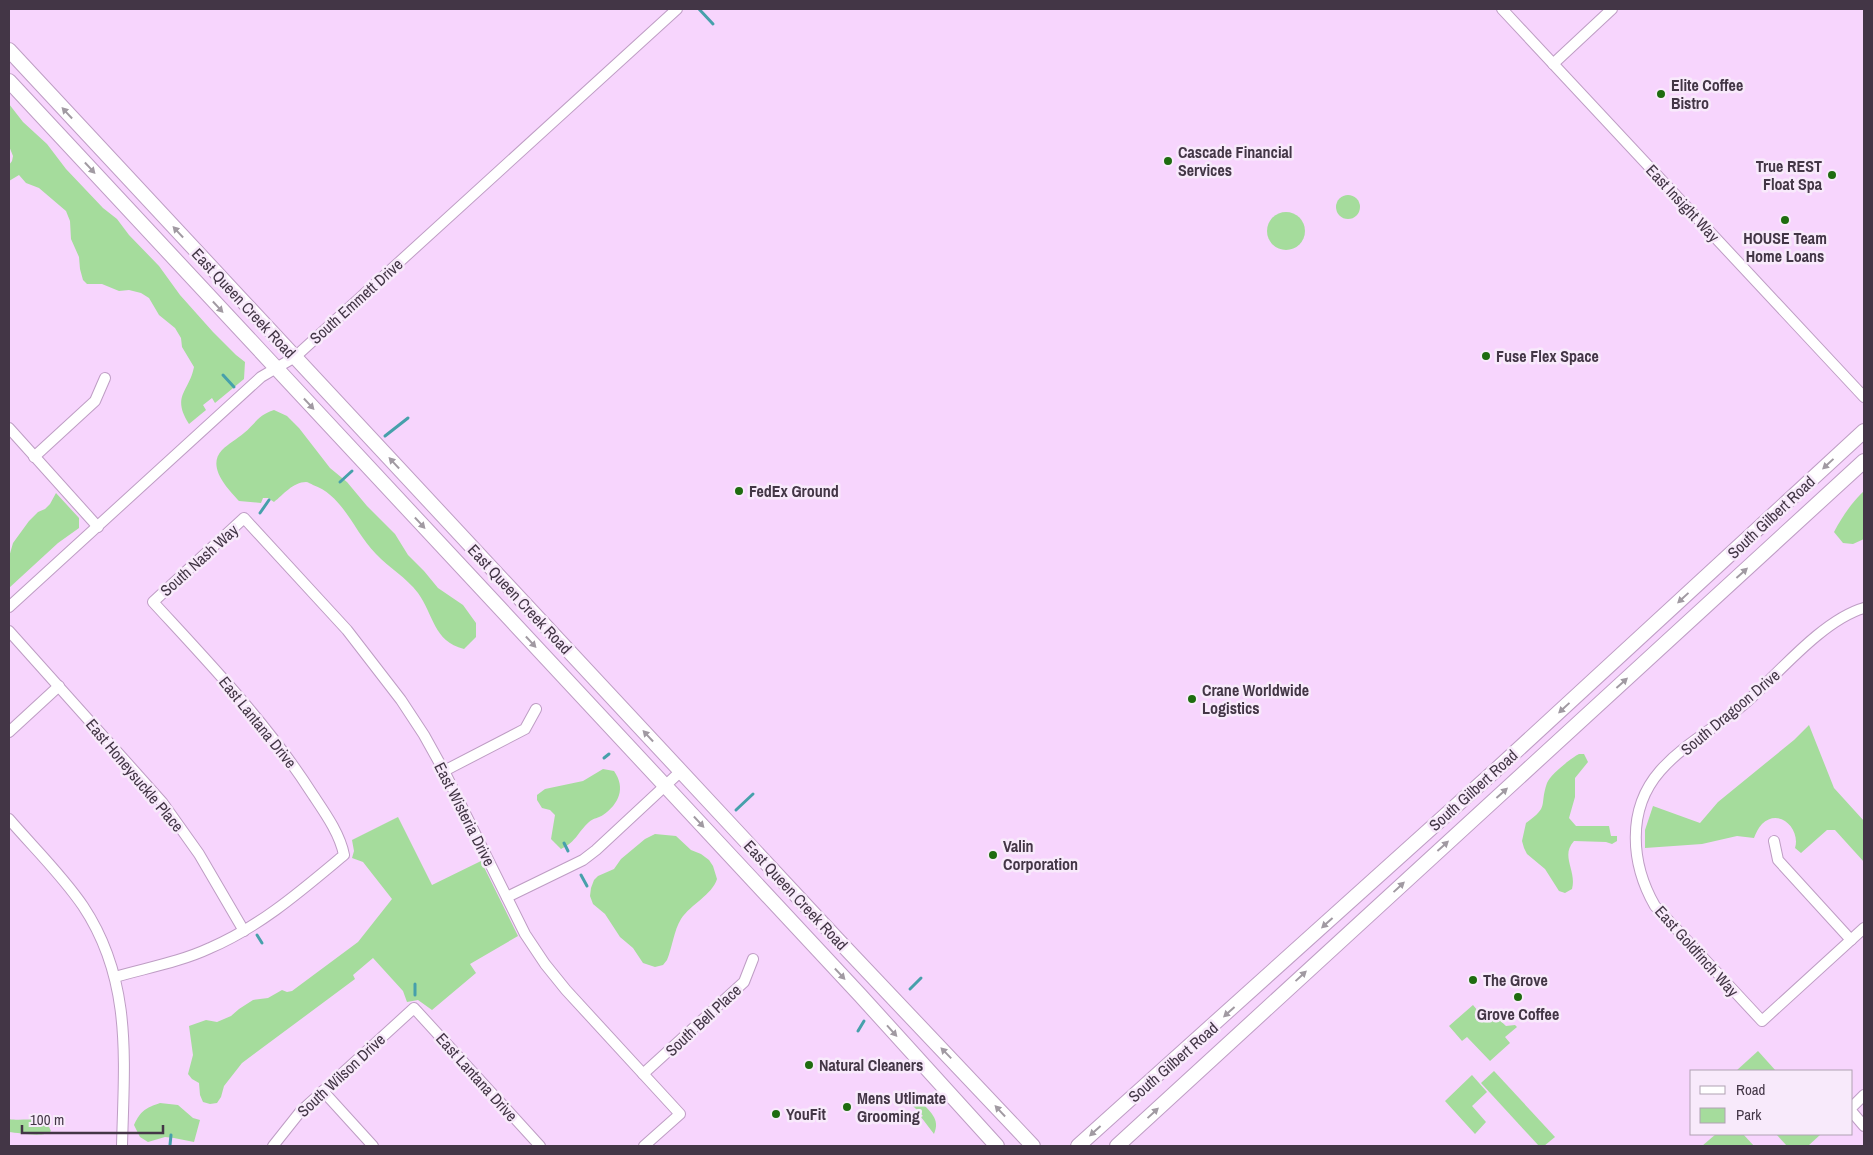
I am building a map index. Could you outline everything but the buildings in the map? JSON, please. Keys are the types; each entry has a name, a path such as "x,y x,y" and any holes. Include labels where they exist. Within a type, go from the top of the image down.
{"main road":[{"name":"East Queen Creek Road","path":"9,50 284,363 665,786 860,995 997,1146"},
{"name":"East Queen Creek Road","path":"9,81 681,771 1033,1146"},
{"name":"South Gilbert Road","path":"1078,1146 1498,768 1864,431"},
{"name":"South Gilbert Road","path":"1117,1146 1864,461"},
{"path":"1451,809 1466,826"},
{"path":"860,995 876,980"},
{"path":"1253,990 1268,1007"}],"street":[{"name":"South Emmett Drive","path":"9,608 261,377 284,363 677,9"},
{"name":"East Insight Way","path":"1502,9 1864,397"},
{"path":"1553,64 1612,9"},
{"path":"34,457 95,402 105,378"},
{"path":"9,428 98,526"},
{"name":"South Nash Way","path":"153,602 244,518"},
{"name":"East Wisteria Drive","path":"244,518 347,630 377,668 424,735 444,770 525,934 545,964 566,990 680,1114 644,1146"},
{"name":"East Lantana Drive","path":"153,602 244,701 270,733 319,803 342,843 344,855 286,903 244,931"},
{"name":"South Dragoon Drive","path":"1638,816 1650,786 1660,771 1684,750 1741,707 1823,630 1840,618 1864,608"},
{"name":"East Honeysuckle Place","path":"9,631 139,776 183,830 244,931"},
{"path":"9,732 59,686"},
{"path":"444,770 524,729 536,709"},
{"path":"507,897 583,860 608,840 681,771"},
{"name":"East Goldfinch Way","path":"1638,816 1635,830 1639,866 1645,888 1655,906 1762,1021 1851,940"},
{"path":"9,819 82,906 101,939 115,977 124,1024 122,1146"},
{"path":"1774,841 1778,860 1851,940 1864,928"},
{"path":"115,977 190,956 244,931"},
{"name":"South Bell Place","path":"643,1074 744,982 753,959"},
{"name":"East Lantana Drive","path":"414,1008 540,1146"},
{"name":"South Wilson Drive","path":"273,1146 300,1112 414,1008"},
{"path":"323,1090 374,1146"},
{"path":"1853,1106 1864,1095"},
{"path":"1853,1113 1864,1126"}],"green space":[{"path":"9,104 23,122 47,144 66,169 103,208 117,219 129,235 159,266 180,295 213,332 245,362 244,379 215,403 212,398 203,405 206,410 189,424 181,407 181,400 194,367 182,347 181,338 175,328 159,315 149,298 141,293 129,290 119,291 102,284 87,284 83,280 79,257 71,239 70,221 66,211 39,188 26,183 19,175 9,181 9,165 13,156 9,146"},
{"path":"1348,195 1357,198 1360,207 1357,216 1348,219 1339,216 1336,207 1339,198"},
{"path":"1286,212 1293,213 1299,218 1304,224 1304,238 1299,244 1293,249 1286,250 1279,249 1273,244 1268,238 1267,231 1268,224 1273,218 1279,213"},
{"path":"274,410 287,416 299,428 330,468 347,482 367,506 395,534 408,555 438,588 463,605 476,623 476,637 464,649 446,640 440,634 418,593 376,554 341,506 324,490 308,482 301,483 293,486 274,502 268,498 263,498 261,503 239,501 229,490 217,470 216,463 218,457 224,448 261,417"},
{"path":"1864,491 1864,539 1853,544 1843,543 1834,532 1855,500"},
{"path":"56,493 79,518 79,528 58,543 9,588 9,557 13,543 29,521 50,504"},
{"path":"1809,725 1834,788 1864,821 1864,862 1835,830 1827,830 1801,853 1795,848 1795,834 1792,828 1787,822 1775,818 1769,819 1762,824 1754,838 1737,836 1702,844 1645,848 1645,830 1653,806 1700,823 1718,802 1794,740"},
{"path":"1579,754 1584,754 1588,762 1575,778 1575,797 1569,818 1576,826 1609,826 1611,836 1617,836 1617,841 1612,844 1606,842 1574,841 1568,852 1573,882 1572,889 1565,893 1559,891 1545,869 1527,854 1522,841 1526,823 1538,813 1543,805 1547,783 1561,767"},
{"path":"603,769 614,771 618,777 620,789 617,801 609,811 591,821 574,840 561,849 551,839 555,815 550,810 542,808 537,800 537,795 545,789 583,781"},
{"path":"398,817 432,885 481,861 518,936 470,964 476,973 432,1010 418,1000 407,1002 403,991 373,958 353,975 355,979 242,1063 224,1086 217,1103 203,1102 199,1083 188,1074 193,1055 189,1026 206,1020 217,1022 231,1016 253,1000 268,998 282,990 292,991 358,942 392,899 363,862 352,858 354,851 352,840"},
{"path":"655,834 676,836 691,850 701,854 713,866 717,879 711,890 681,919 667,960 663,965 655,967 643,963 633,948 620,937 605,914 593,904 590,896 594,880 598,876 614,869 621,859 645,839"},
{"path":"1473,1005 1487,1022 1494,1015 1506,1026 1515,1025 1517,1027 1505,1037 1510,1043 1490,1061 1467,1037 1462,1041 1449,1026"},
{"path":"1758,1051 1775,1070 1737,1070"},
{"path":"1494,1071 1555,1137 1544,1146 1539,1146 1481,1083"},
{"path":"1472,1075 1487,1092 1472,1106 1486,1122 1475,1134 1445,1101"},
{"path":"915,1090 920,1100 935,1119 936,1128 934,1134 921,1117 923,1116 907,1100"},
{"path":"160,1103 178,1105 193,1118 200,1120 194,1142 165,1137 148,1142 140,1137 134,1125 139,1116 144,1110"},
{"path":"9,1119 44,1122 51,1131 38,1135 9,1132"},
{"path":"1715,1135 1744,1135 1754,1146 1702,1146"},
{"path":"1777,1135 1820,1135 1808,1146 1787,1146"}],"waterway":[{"path":"699,9 713,24"},
{"path":"223,375 234,387"},
{"path":"385,436 408,418"},
{"path":"340,482 352,471"},
{"path":"260,513 269,500"},
{"path":"604,758 609,754"},
{"path":"736,810 753,794"},
{"path":"564,843 568,851"},
{"path":"581,875 587,886"},
{"path":"257,935 262,943"},
{"path":"910,989 921,978"},
{"path":"415,984 415,995"},
{"path":"858,1031 864,1021"},
{"path":"170,1145 171,1135"}],"place":[{"name":"Elite Coffee Bistro","path":"1661,94"},
{"name":"Cascade Financial Services","path":"1168,161"},
{"name":"True REST Float Spa","path":"1832,175"},
{"name":"HOUSE Team Home Loans","path":"1785,220"},
{"name":"Fuse Flex Space","path":"1486,356"},
{"name":"FedEx Ground","path":"739,491"},
{"name":"Crane Worldwide Logistics","path":"1192,699"},
{"name":"Valin Corporation","path":"993,855"},
{"name":"The Grove","path":"1473,980"},
{"name":"Grove Coffee","path":"1518,997"},
{"name":"Natural Cleaners","path":"809,1065"},
{"name":"Mens Utlimate Grooming","path":"847,1107"},
{"name":"YouFit","path":"776,1114"}]}
